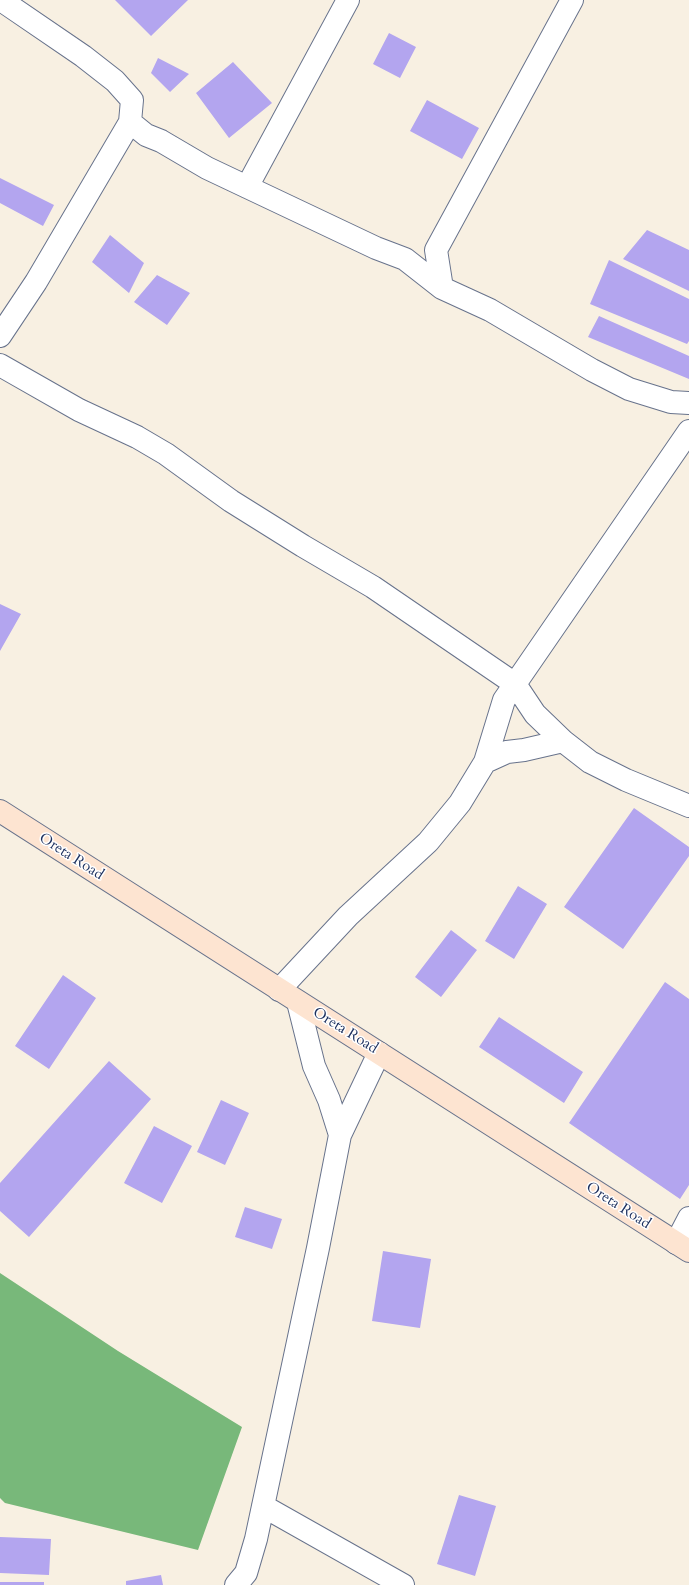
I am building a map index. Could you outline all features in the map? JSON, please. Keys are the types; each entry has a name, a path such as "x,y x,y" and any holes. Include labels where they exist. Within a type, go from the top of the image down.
{"street":[{"path":"0,336 36,282 130,122 132,100 115,81 83,56 1,0"},
{"path":"247,187 348,0"},
{"path":"442,288 436,250 572,0"},
{"path":"130,122 146,135 161,141 207,168 376,248 405,259 442,288 490,310 592,370 629,389 671,402 689,403"},
{"path":"405,259 436,250"},
{"path":"0,365 79,410 137,437 166,454 231,500 303,546 373,587 515,684 535,714 563,741 590,762 626,780 689,806"},
{"path":"279,990 348,916 428,842 460,803 485,762 504,700 689,431"},
{"path":"485,762 508,752 563,741"},
{"name":"Oreta Road","path":"0,811 683,1247"},
{"path":"298,1002 314,1066 329,1100 340,1135"},
{"path":"236,1585 246,1573 263,1506 318,1248 340,1135 380,1053"},
{"path":"683,1247 689,1218"},
{"path":"263,1506 403,1585"}],"green space":[{"path":"0,1273 118,1351 242,1427 198,1550 5,1503 0,1498"}],"building":[{"path":"115,0 188,0 151,36"},
{"path":"389,33 416,47 400,78 373,64"},
{"path":"158,58 189,74 170,92 151,73"},
{"path":"233,62 272,103 229,138 196,93"},
{"path":"427,100 479,128 462,159 410,131"},
{"path":"0,178 54,205 43,226 0,203"},
{"path":"647,230 689,250 689,291 623,259"},
{"path":"110,235 144,263 129,293 92,262"},
{"path":"609,260 689,299 689,341 687,344 590,304"},
{"path":"157,275 190,293 167,325 134,302"},
{"path":"599,316 689,356 689,379 588,337"},
{"path":"0,604 21,614 0,651"},
{"path":"634,808 689,847 689,856 623,949 564,907"},
{"path":"518,886 547,904 514,959 485,941"},
{"path":"451,930 477,950 441,997 415,977"},
{"path":"63,975 96,998 49,1069 15,1046"},
{"path":"665,982 689,999 689,1185 680,1199 569,1123"},
{"path":"499,1017 583,1072 564,1103 479,1047"},
{"path":"109,1061 151,1099 29,1237 0,1211 0,1183"},
{"path":"221,1100 249,1113 225,1165 197,1152"},
{"path":"154,1126 192,1146 162,1203 124,1183"},
{"path":"245,1207 282,1219 272,1249 235,1237"},
{"path":"383,1251 431,1259 420,1328 372,1321"},
{"path":"459,1495 496,1506 475,1576 437,1564"},
{"path":"0,1537 51,1539 49,1575 0,1573"},
{"path":"161,1575 163,1585 126,1585 126,1581"},
{"path":"0,1582 44,1582 44,1585 0,1585"}]}
